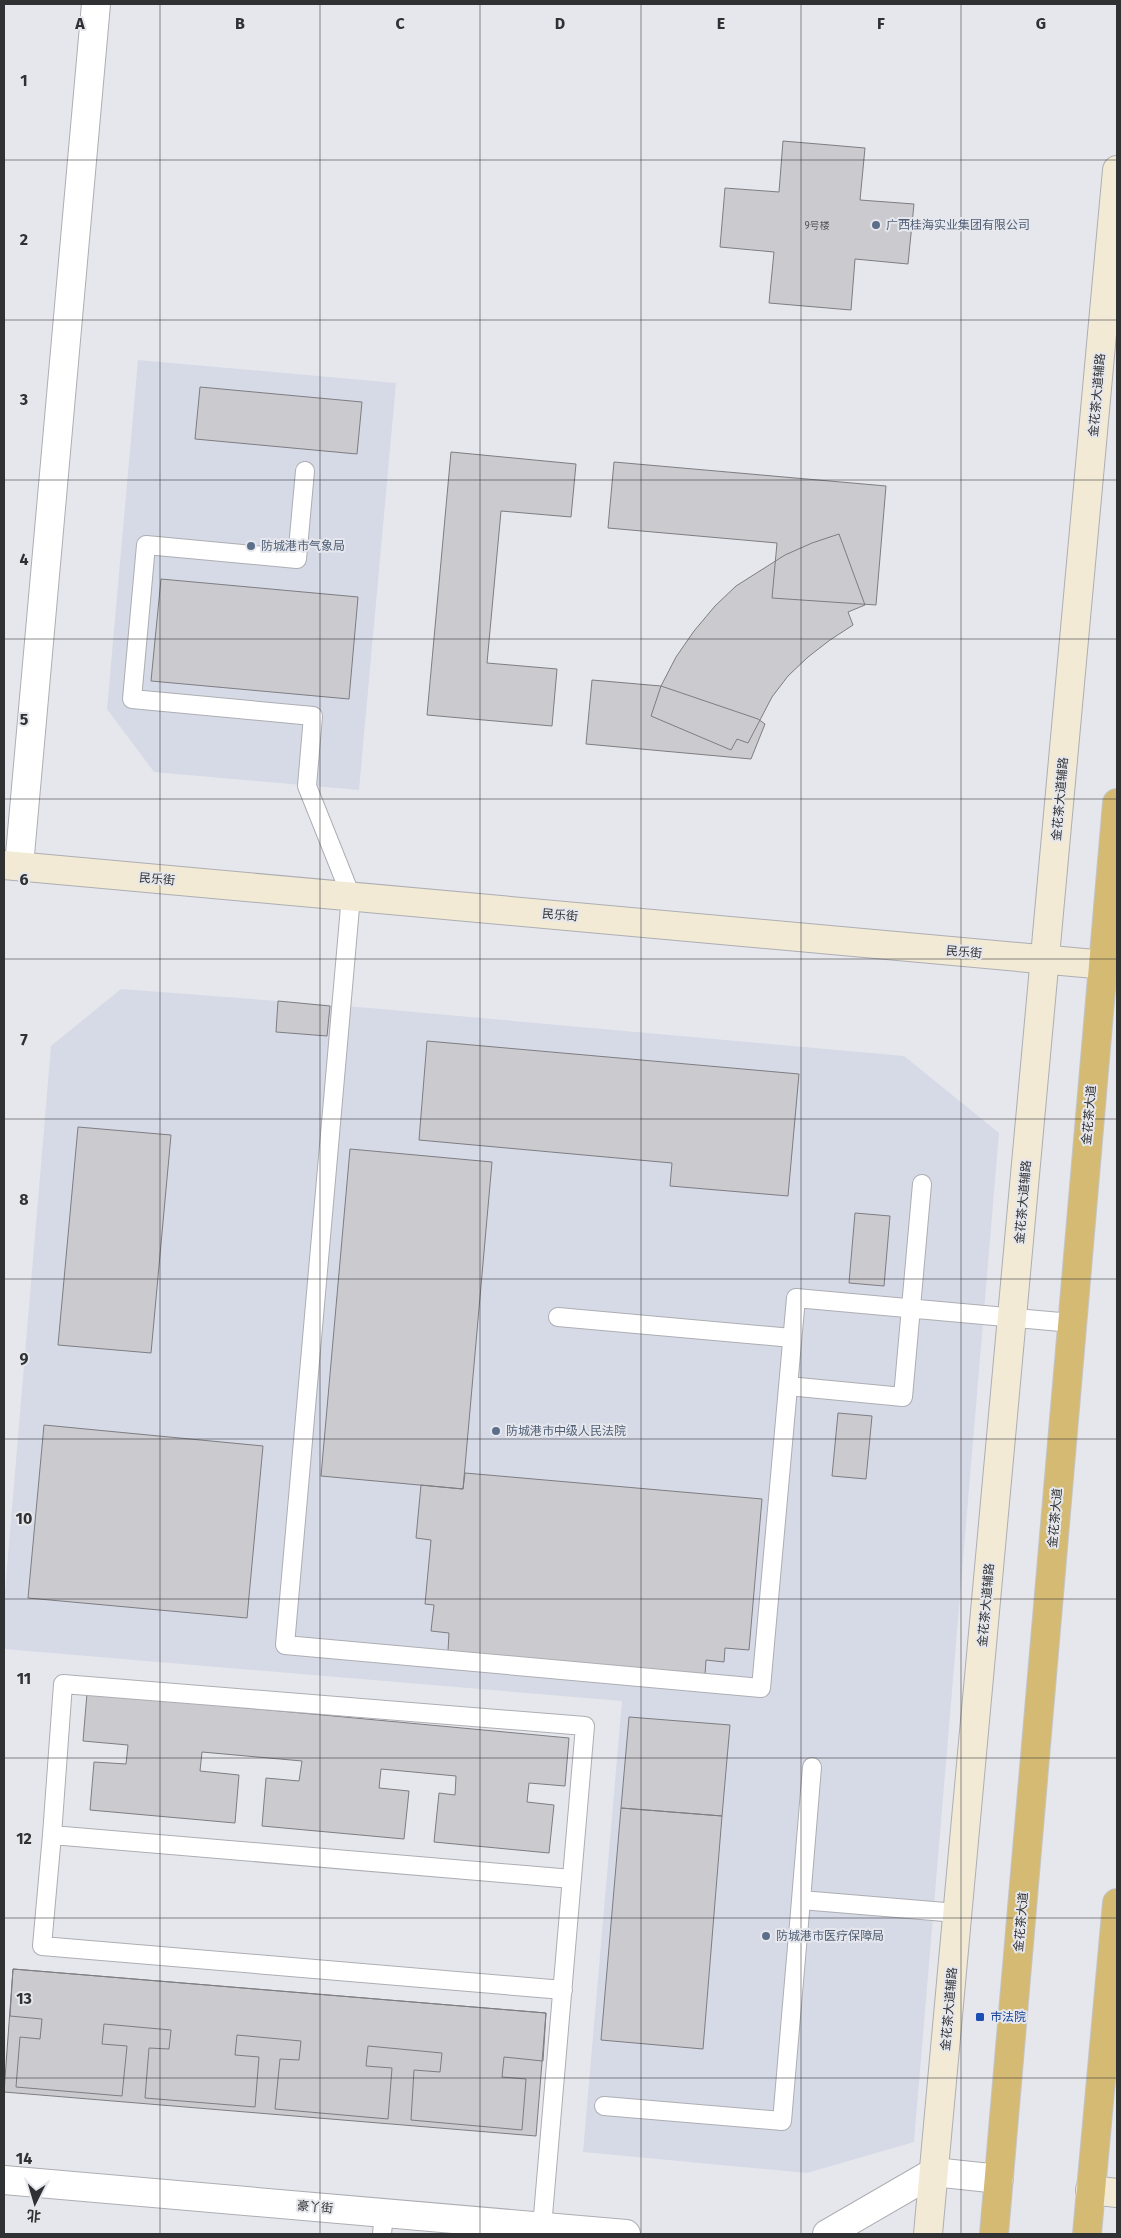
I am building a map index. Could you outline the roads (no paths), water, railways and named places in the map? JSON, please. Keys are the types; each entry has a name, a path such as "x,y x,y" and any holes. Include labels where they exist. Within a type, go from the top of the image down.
{"highway":[{"name":"金花茶大道","path":"994,2234 1072,1323 1110,965 1117,803"},
{"path":"1087,2234 1117,1903"}],"street":[{"path":"12,866 96,4"},
{"name":"金花茶大道辅路","path":"928,2234 1117,170"},
{"name":"民乐街","path":"12,866 1110,965"},
{"path":"827,2234 934,2172 999,2179"},
{"name":"豪丫街","path":"4,2180 383,2224 542,2227 626,2234"},
{"path":"1090,2190 1117,2193"}],"lane":[{"path":"306,471 297,559 146,545 132,699 313,716 306,786 351,896 285,1645 761,1688 796,1298 1072,1323"},
{"path":"788,1386 903,1397 922,1184"},
{"path":"558,1317 792,1338"},
{"path":"542,2227 563,1990 585,1726 63,1684 42,1946 563,1990"},
{"path":"604,2106 782,2121 812,1766"},
{"path":"52,1835 572,1879"},
{"path":"801,1900 957,1913"}],"place":[{"name":"广西桂海实业集团有限公司","path":"876,225"},
{"name":"防城港市气象局","path":"251,546"},
{"name":"防城港市中级人民法院","path":"496,1431"},
{"name":"防城港市医疗保障局","path":"766,1936"},
{"name":"巿法院","path":"980,2017"}]}
